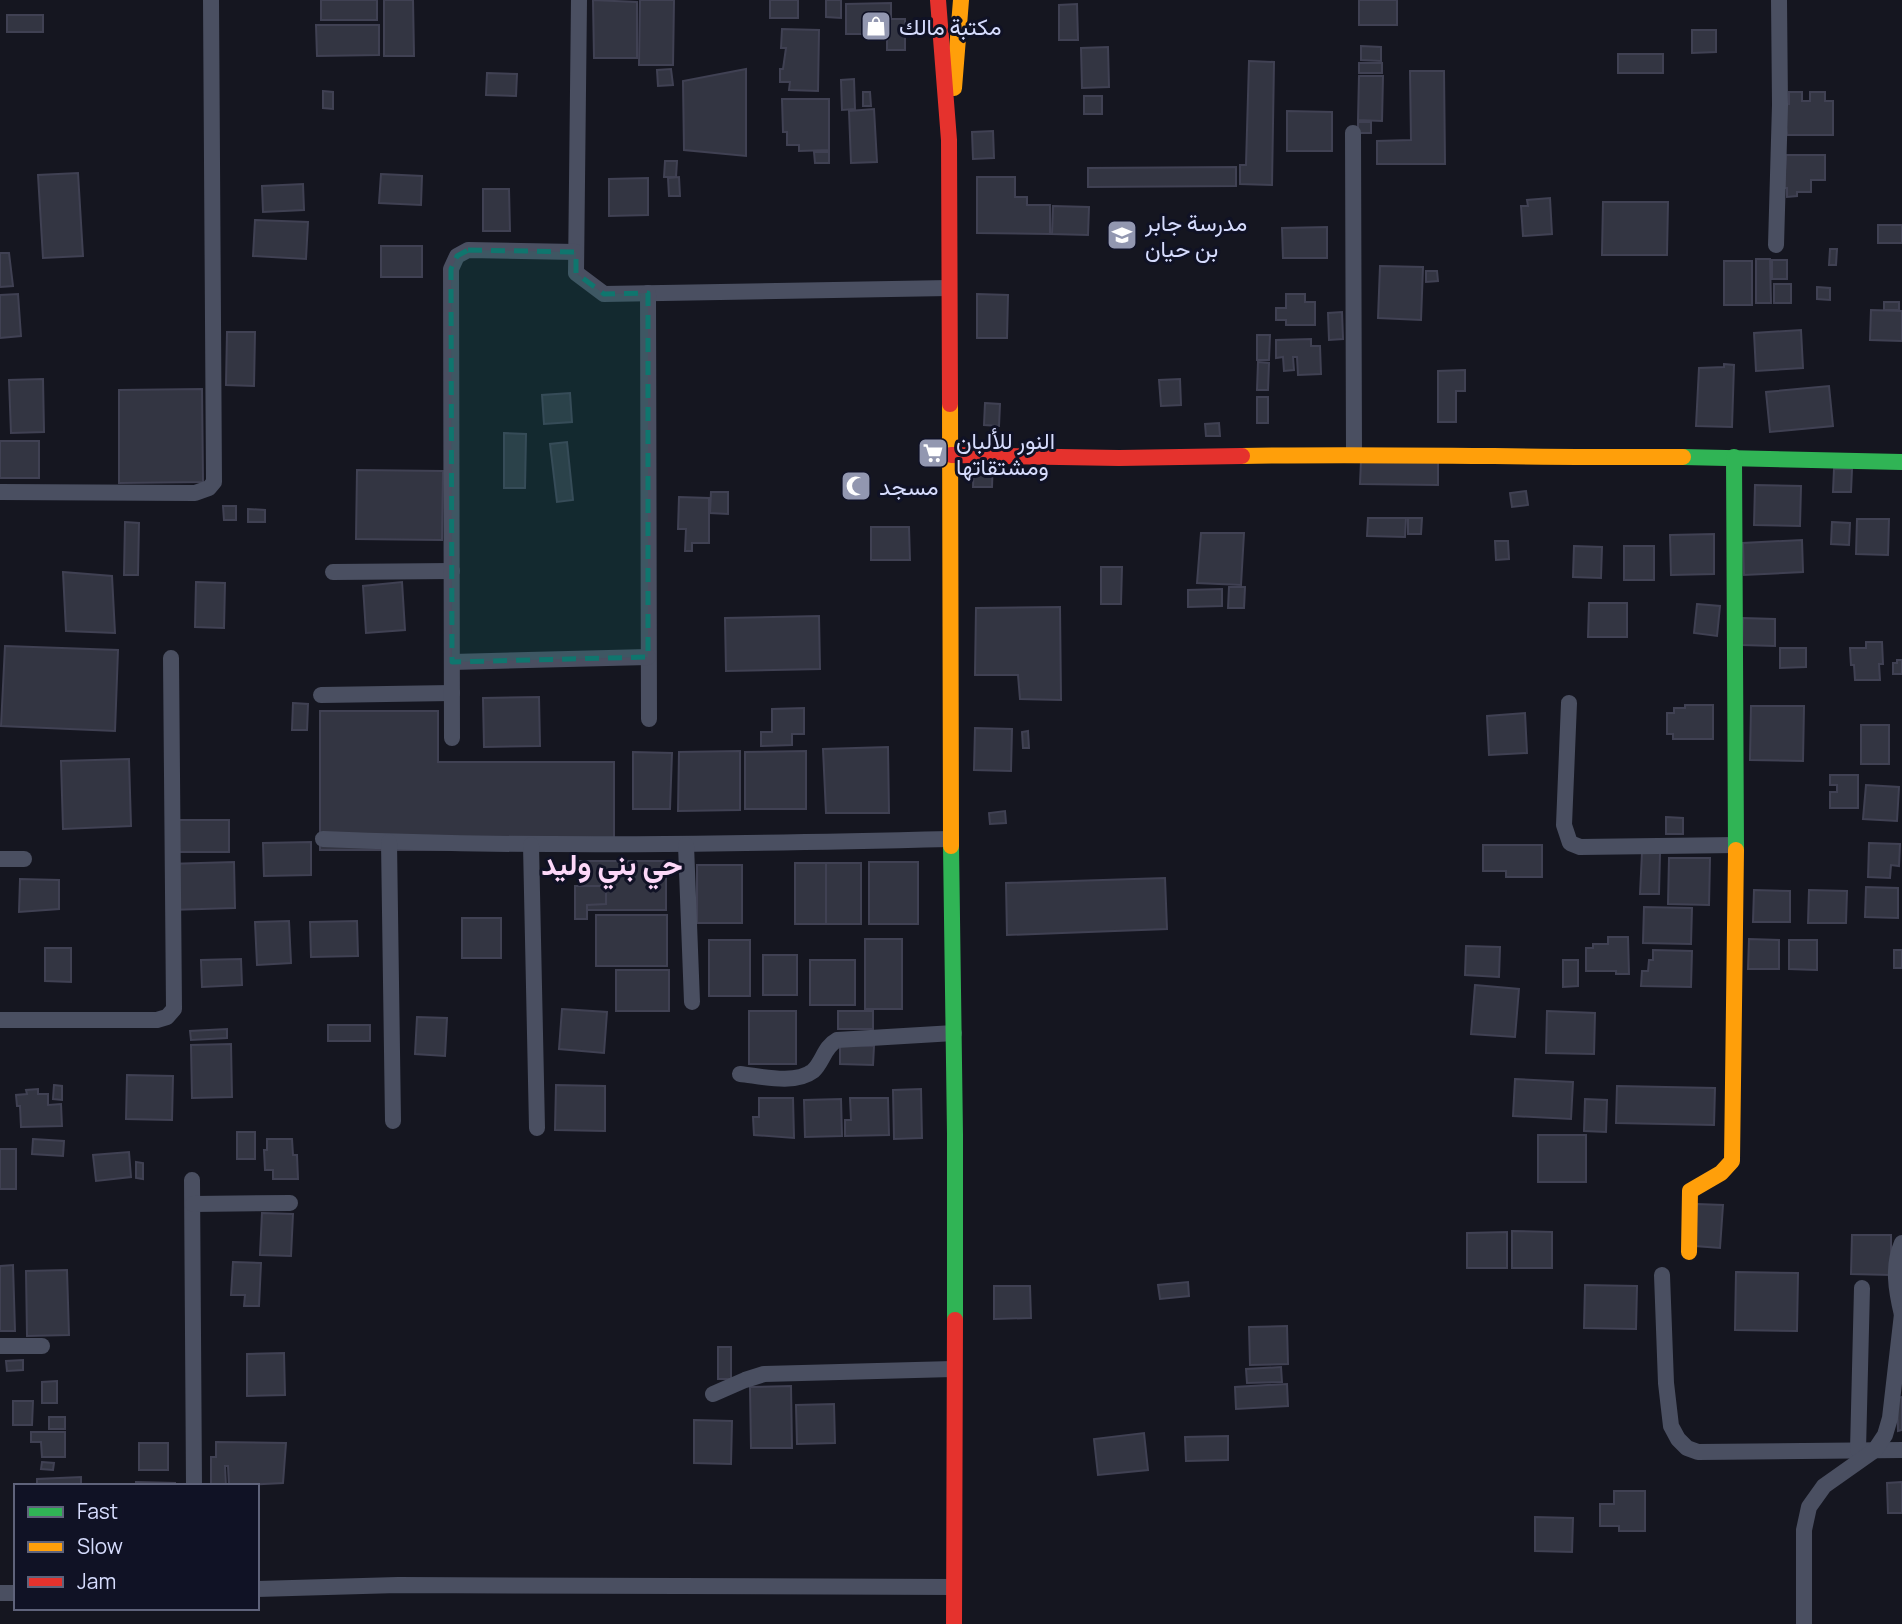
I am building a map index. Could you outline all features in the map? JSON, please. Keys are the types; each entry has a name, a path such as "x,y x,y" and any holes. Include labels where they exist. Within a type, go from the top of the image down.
{"main road":[{"path":"927,0 938,22"},
{"path":"938,0 949,140"},
{"path":"954,1624 949,140 961,0"},
{"path":"960,19 968,0"},
{"path":"951,456 1119,458 1354,454 1541,458 1734,457 1902,462"},
{"path":"1689,1252 1690,1191 1721,1173 1732,1161 1736,845 1734,457"}],"street":[{"path":"0,492 195,493 209,488 214,482 211,0"},
{"path":"579,0 576,273 604,294 949,288"},
{"path":"1776,245 1780,105 1779,0"},
{"path":"1353,133 1354,454"},
{"path":"452,738 451,269 457,256 468,250 576,251"},
{"path":"648,293 649,719"},
{"path":"334,572 452,571"},
{"path":"452,663 648,657"},
{"path":"0,1020 156,1020 167,1017 174,1009 172,658"},
{"path":"321,695 452,693"},
{"path":"1569,703 1564,825 1570,843 1580,847 1736,845"},
{"path":"323,839 531,845 686,845 951,839"},
{"path":"389,842 393,1121"},
{"path":"531,845 537,1128"},
{"path":"686,845 692,1002"},
{"path":"0,859 24,859"},
{"path":"740,1074 790,1078 802,1076 814,1070 830,1044 837,1040 954,1033"},
{"path":"192,1180 194,1484"},
{"path":"193,1204 290,1203"},
{"path":"1804,1624 1804,1530 1809,1507 1824,1486 1885,1435 1890,1418 1902,1315 1895,1270 1902,1242"},
{"path":"1662,1275 1666,1383 1671,1426 1687,1448 1698,1452 1902,1450"},
{"path":"1862,1288 1867,1450"},
{"path":"0,1346 42,1346"},
{"path":"713,1394 764,1374 953,1369"},
{"path":"259,1589 398,1585 954,1587"}],"highlighted area":[{"path":"468,250 576,252 576,273 604,294 648,293 648,657 452,662 451,269 457,256"}],"building":[{"path":"321,0 377,0 377,20 321,20"},
{"path":"384,0 413,0 414,56 384,56"},
{"path":"593,0 637,2 637,58 594,58"},
{"path":"640,0 674,0 673,65 639,65"},
{"path":"770,0 798,0 798,18 770,18"},
{"path":"826,0 841,0 841,18 826,17"},
{"path":"1359,0 1397,0 1397,25 1359,25"},
{"name":"مكتبة مالك","path":"891,3 891,19 905,19 905,50 887,50 887,34 846,34 846,4"},
{"path":"1077,4 1078,40 1059,40 1059,5"},
{"path":"7,15 43,15 43,32 7,32"},
{"path":"316,25 379,25 379,55 317,56"},
{"path":"782,29 819,30 818,91 789,90 790,82 780,82 780,69 783,69 786,48 781,48"},
{"path":"1692,30 1716,30 1716,52 1692,53"},
{"path":"1361,46 1381,47 1381,61 1361,60"},
{"path":"1108,47 1109,87 1082,88 1081,48"},
{"path":"1618,54 1663,54 1663,73 1618,73"},
{"path":"1249,61 1274,62 1272,185 1240,184 1240,165 1246,165"},
{"path":"1359,63 1382,63 1382,73 1359,73"},
{"path":"671,69 673,85 658,86 657,70"},
{"path":"746,69 746,156 684,150 683,81"},
{"path":"1410,71 1444,71 1445,164 1377,164 1377,141 1411,140"},
{"path":"487,73 517,74 516,96 486,95"},
{"path":"1359,76 1383,76 1382,121 1358,120"},
{"path":"854,79 855,109 842,110 841,80"},
{"path":"323,91 333,92 333,109 323,108"},
{"path":"863,92 870,92 871,106 863,106"},
{"path":"1789,92 1802,92 1802,101 1810,101 1810,92 1825,92 1825,101 1833,101 1833,135 1787,135 1783,104 1789,104"},
{"path":"1084,96 1102,96 1102,114 1084,114"},
{"path":"782,99 829,99 829,150 799,151 799,145 787,145 787,132 783,132"},
{"path":"874,109 877,162 851,163 849,111"},
{"path":"1287,111 1332,112 1332,151 1287,151"},
{"path":"1358,122 1371,122 1371,133 1358,133"},
{"path":"993,131 994,158 973,159 972,132"},
{"path":"814,152 829,152 829,163 815,163"},
{"path":"1786,155 1825,155 1825,180 1811,180 1811,192 1797,192 1797,196 1787,197 1787,188 1784,188"},
{"path":"665,161 677,161 676,177 664,177"},
{"path":"1236,167 1236,186 1088,187 1088,168"},
{"path":"78,173 83,256 43,258 38,175"},
{"path":"381,174 422,176 421,205 379,203"},
{"path":"679,177 680,196 669,196 668,178"},
{"path":"977,177 1015,177 1015,197 1027,197 1027,205 1050,205 1050,234 977,233"},
{"path":"648,178 648,215 609,216 609,179"},
{"path":"303,184 304,210 263,212 262,186"},
{"path":"483,189 509,189 510,231 483,231"},
{"path":"1550,198 1552,234 1523,236 1521,206 1528,206 1527,200"},
{"path":"1603,202 1668,202 1667,255 1602,255"},
{"path":"1053,206 1089,207 1088,235 1052,234"},
{"path":"255,220 308,222 306,259 253,256"},
{"path":"1878,225 1902,225 1902,243 1878,243"},
{"path":"1327,227 1327,258 1283,258 1282,228"},
{"path":"381,246 422,246 422,277 381,277"},
{"path":"1830,249 1837,249 1836,265 1829,265"},
{"path":"0,253 9,253 13,286 0,287"},
{"path":"1756,259 1770,259 1771,303 1756,303"},
{"path":"1772,260 1787,260 1787,279 1772,279"},
{"path":"1724,261 1752,261 1752,305 1724,305"},
{"path":"1380,266 1423,267 1421,320 1378,318"},
{"path":"1426,271 1437,271 1438,281 1426,282"},
{"path":"1774,284 1791,284 1791,303 1774,303"},
{"path":"1817,287 1830,288 1830,300 1817,299"},
{"path":"18,294 21,336 0,338 0,295"},
{"path":"977,294 1008,295 1007,338 977,338"},
{"path":"1286,294 1305,294 1305,302 1315,302 1315,325 1286,325 1286,320 1276,320 1276,308 1286,308"},
{"path":"1884,302 1899,302 1899,310 1884,310"},
{"path":"1871,310 1902,311 1902,341 1870,340"},
{"path":"1342,312 1343,339 1329,340 1328,313"},
{"path":"1801,330 1803,368 1756,371 1754,333"},
{"path":"227,332 255,332 254,386 226,385"},
{"path":"1257,335 1270,335 1269,360 1257,360"},
{"path":"1311,339 1311,346 1320,346 1321,374 1298,375 1297,357 1293,357 1294,370 1284,371 1283,357 1276,358 1276,340"},
{"path":"1258,362 1269,363 1268,390 1257,390"},
{"path":"1724,364 1734,365 1732,427 1696,426 1699,368 1724,367"},
{"path":"1465,370 1465,391 1456,391 1456,422 1438,422 1438,371"},
{"path":"43,379 44,432 11,433 9,380"},
{"path":"1180,379 1181,405 1161,406 1159,380"},
{"path":"1829,386 1833,426 1770,432 1766,392"},
{"path":"202,389 203,482 119,483 119,390"},
{"path":"570,393 572,422 544,424 542,395"},
{"path":"1257,397 1268,397 1268,423 1257,423"},
{"path":"985,403 1000,404 999,426 984,425"},
{"path":"1219,423 1220,436 1206,436 1205,424"},
{"path":"504,433 526,434 525,488 504,488"},
{"path":"0,441 39,441 39,478 0,478"},
{"path":"567,442 573,500 557,502 550,444"},
{"path":"974,460 993,460 992,487 973,487"},
{"path":"1361,461 1438,462 1438,485 1360,484"},
{"path":"1834,469 1852,469 1851,492 1833,492"},
{"path":"357,470 443,471 442,540 356,539"},
{"path":"1755,485 1801,486 1800,526 1754,525"},
{"path":"1526,491 1528,505 1512,507 1510,493"},
{"path":"711,492 728,492 728,514 710,513"},
{"path":"679,497 709,498 709,543 692,543 692,551 685,551 686,529 678,529"},
{"path":"223,506 236,506 236,520 224,520"},
{"path":"248,509 265,510 265,522 248,522"},
{"path":"1368,518 1406,518 1405,537 1367,536"},
{"path":"1408,518 1422,518 1421,534 1408,534"},
{"path":"1857,519 1889,519 1888,555 1856,554"},
{"path":"125,522 139,523 138,575 124,575"},
{"path":"1832,522 1850,523 1849,545 1831,544"},
{"path":"871,527 909,527 910,560 871,560"},
{"path":"1201,533 1244,533 1241,585 1197,583"},
{"path":"1714,534 1714,574 1671,575 1670,535"},
{"path":"1802,540 1803,572 1744,575 1743,543"},
{"path":"1495,541 1508,541 1509,559 1496,560"},
{"path":"1574,546 1602,547 1601,578 1573,577"},
{"path":"1624,546 1654,546 1654,580 1624,580"},
{"path":"1101,567 1122,567 1121,604 1101,604"},
{"path":"63,572 112,576 115,633 66,631"},
{"path":"196,582 225,583 224,628 195,627"},
{"path":"402,582 405,630 366,633 363,586"},
{"path":"1229,587 1245,587 1244,608 1228,608"},
{"path":"1222,589 1222,606 1188,607 1188,590"},
{"path":"1589,603 1627,603 1627,637 1588,637"},
{"path":"1697,604 1720,606 1717,636 1694,633"},
{"path":"1060,607 1061,700 1020,699 1018,675 975,675 976,608"},
{"path":"819,616 820,669 726,671 725,618"},
{"path":"1743,618 1775,619 1775,646 1742,645"},
{"path":"1866,642 1882,642 1883,664 1879,664 1880,680 1855,680 1850,648 1866,648"},
{"path":"5,646 118,650 115,731 1,726"},
{"path":"1780,648 1806,648 1806,667 1780,668"},
{"path":"1897,660 1902,660 1902,674 1893,674 1893,663 1897,663"},
{"path":"539,697 540,746 484,747 483,698"},
{"path":"293,703 308,704 307,730 292,730"},
{"path":"1685,705 1713,705 1713,739 1673,739 1673,734 1667,734 1667,713 1674,713 1674,708 1685,708"},
{"path":"1751,706 1804,706 1803,761 1750,760"},
{"path":"804,708 804,734 792,734 792,745 761,746 761,732 772,732 772,709"},
{"path":"320,711 438,711 438,762 614,762 614,850 320,850"},
{"path":"1525,713 1527,753 1489,755 1487,716"},
{"path":"1861,725 1889,725 1889,764 1861,764"},
{"path":"975,728 1012,729 1011,771 974,770"},
{"path":"1028,731 1029,748 1023,748 1022,732"},
{"path":"888,747 889,813 826,813 823,749"},
{"path":"740,751 740,810 678,811 679,752"},
{"path":"806,751 806,809 745,809 745,752"},
{"path":"633,752 672,753 670,809 633,809"},
{"path":"129,759 131,826 63,829 61,761"},
{"path":"1830,775 1858,775 1858,808 1830,808 1830,792 1837,792 1837,785 1830,785"},
{"path":"1866,785 1899,787 1897,821 1863,819"},
{"path":"1005,811 1006,823 990,824 989,813"},
{"path":"1666,817 1683,818 1683,834 1666,834"},
{"path":"167,820 229,820 229,852 167,852"},
{"path":"311,842 311,875 264,876 263,843"},
{"path":"1869,843 1900,844 1899,866 1891,865 1890,878 1868,877"},
{"path":"1483,845 1542,845 1542,877 1506,877 1506,871 1483,871"},
{"path":"1642,853 1660,853 1659,894 1640,894"},
{"path":"1669,858 1710,858 1709,905 1668,904"},
{"path":"580,861 666,861 666,910 580,910"},
{"path":"234,862 235,908 169,910 167,864"},
{"path":"869,862 918,862 918,924 869,924"},
{"path":"795,863 826,863 826,924 795,924"},
{"path":"826,863 861,863 861,924 826,924"},
{"path":"697,865 742,865 742,923 697,923"},
{"path":"1165,878 1167,929 1007,935 1006,883"},
{"path":"20,879 59,880 59,909 19,912"},
{"path":"575,886 606,886 606,904 587,905 587,919 575,919"},
{"path":"1866,887 1898,888 1898,918 1865,917"},
{"path":"1754,890 1790,891 1790,922 1753,922"},
{"path":"1809,890 1847,891 1846,923 1808,923"},
{"path":"1644,907 1692,908 1691,944 1643,943"},
{"path":"596,915 667,915 667,966 596,966"},
{"path":"462,918 501,918 501,958 462,958"},
{"path":"289,921 291,963 257,965 255,922"},
{"path":"357,921 358,956 311,957 310,922"},
{"path":"1608,937 1628,937 1629,974 1586,971 1586,948 1593,948 1593,944 1608,944"},
{"path":"865,939 902,939 902,1009 865,1009"},
{"path":"1749,939 1779,940 1779,969 1748,969"},
{"path":"709,940 750,940 750,996 709,996"},
{"path":"1789,940 1817,940 1817,970 1789,969"},
{"path":"1466,946 1500,947 1499,977 1465,975"},
{"path":"45,948 71,948 71,982 45,981"},
{"path":"1653,950 1692,951 1691,987 1641,986 1642,971 1648,971 1649,960 1653,960"},
{"path":"1894,950 1902,950 1902,968 1894,968"},
{"path":"763,955 797,955 797,995 763,995"},
{"path":"241,959 242,985 202,987 201,960"},
{"path":"810,960 855,960 855,1005 810,1005"},
{"path":"1563,960 1578,960 1578,986 1563,987"},
{"path":"616,970 669,970 669,1011 616,1011"},
{"path":"1475,985 1519,989 1515,1037 1471,1034"},
{"path":"562,1009 607,1012 604,1053 559,1049"},
{"path":"749,1011 796,1011 796,1064 749,1064"},
{"path":"838,1011 873,1011 873,1029 838,1029"},
{"path":"1547,1011 1595,1013 1594,1054 1546,1053"},
{"path":"417,1017 447,1018 445,1056 415,1054"},
{"path":"328,1025 370,1025 370,1041 328,1041"},
{"path":"227,1029 227,1038 191,1040 190,1031"},
{"path":"231,1044 232,1097 192,1098 191,1045"},
{"path":"840,1045 874,1046 873,1065 840,1064"},
{"path":"127,1075 173,1076 172,1120 126,1119"},
{"path":"1515,1079 1573,1082 1571,1119 1513,1116"},
{"path":"54,1085 62,1086 62,1100 53,1099"},
{"path":"556,1085 605,1086 605,1131 555,1130"},
{"path":"1617,1086 1715,1088 1714,1125 1616,1123"},
{"path":"38,1089 38,1094 48,1094 48,1105 61,1104 62,1126 21,1127 20,1106 17,1106 16,1095 27,1094 26,1090"},
{"path":"921,1089 922,1138 894,1139 893,1090"},
{"path":"759,1098 793,1098 794,1138 754,1135 753,1117 759,1117"},
{"path":"850,1098 888,1098 889,1135 845,1136 845,1120 851,1120"},
{"path":"841,1099 842,1136 805,1137 804,1100"},
{"path":"1585,1099 1607,1100 1606,1132 1584,1131"},
{"path":"237,1132 255,1132 255,1159 237,1159"},
{"path":"1538,1135 1586,1135 1586,1182 1538,1182"},
{"path":"33,1139 64,1141 63,1156 32,1154"},
{"path":"267,1139 292,1139 293,1155 297,1155 298,1179 273,1179 273,1170 265,1170 264,1150 267,1150"},
{"path":"0,1149 16,1149 16,1189 0,1189"},
{"path":"129,1152 131,1177 96,1181 93,1155"},
{"path":"136,1162 143,1163 143,1179 136,1178"},
{"path":"1697,1204 1723,1205 1720,1248 1695,1246"},
{"path":"262,1213 293,1214 291,1256 260,1255"},
{"path":"1512,1231 1552,1232 1552,1268 1512,1268"},
{"path":"1507,1232 1507,1268 1467,1268 1467,1233"},
{"path":"1852,1235 1891,1235 1891,1275 1851,1274"},
{"path":"233,1262 261,1263 259,1306 244,1306 245,1295 231,1295"},
{"path":"13,1265 15,1331 0,1331 0,1266"},
{"path":"67,1270 69,1335 27,1336 26,1271"},
{"path":"1736,1272 1798,1273 1797,1331 1735,1330"},
{"path":"1188,1282 1189,1296 1160,1299 1158,1285"},
{"path":"1585,1285 1637,1286 1636,1329 1584,1328"},
{"path":"994,1286 1030,1286 1031,1318 994,1319"},
{"path":"1287,1326 1288,1364 1250,1365 1249,1327"},
{"path":"718,1347 731,1347 731,1379 718,1379"},
{"path":"284,1353 285,1395 247,1396 247,1354"},
{"path":"23,1360 23,1370 7,1371 6,1361"},
{"path":"1281,1367 1282,1382 1247,1383 1246,1369"},
{"path":"57,1381 57,1403 42,1403 42,1382"},
{"path":"1287,1384 1288,1406 1236,1409 1235,1387"},
{"path":"791,1386 792,1448 751,1448 750,1387"},
{"path":"1902,1397 1902,1430 1898,1431 1897,1398"},
{"path":"13,1401 33,1401 32,1425 13,1425"},
{"path":"834,1404 835,1443 797,1444 796,1405"},
{"path":"49,1417 65,1417 65,1429 49,1429"},
{"path":"694,1420 732,1421 731,1464 694,1463"},
{"path":"31,1432 65,1432 65,1457 42,1457 41,1442 31,1442"},
{"path":"1144,1433 1148,1470 1098,1475 1094,1439"},
{"path":"1228,1436 1228,1460 1186,1461 1185,1437"},
{"path":"216,1442 286,1443 283,1483 229,1484 228,1466 225,1466 226,1484 211,1484 211,1457 216,1457"},
{"path":"139,1443 168,1443 168,1470 139,1470"},
{"path":"42,1462 54,1463 53,1470 41,1469"},
{"path":"81,1477 81,1484 37,1484 37,1479"},
{"path":"136,1482 175,1483 175,1484"},
{"path":"1902,1482 1902,1513 1888,1513 1887,1483"},
{"path":"1614,1491 1645,1491 1645,1531 1619,1531 1619,1526 1600,1526 1600,1504 1614,1504"},
{"path":"1535,1517 1573,1518 1572,1552 1535,1551"}],"traffic: fast":[{"path":"1683,457 1902,462"},
{"path":"1734,457 1736,850"},
{"path":"951,846 955,1320"}],"traffic: slow":[{"path":"954,88 961,0"},
{"path":"950,404 951,846"},
{"path":"1242,456 1683,457"},
{"path":"1689,1252 1690,1191 1721,1173 1732,1161 1736,850"}],"traffic: jam":[{"path":"938,0 949,140 950,404"},
{"path":"951,455 1119,458 1242,456"},
{"path":"954,1624 955,1320"}],"place":[{"name":"مكتبة مالك","path":"876,26"},
{"name":"مدرسة جابر بن حيان","path":"1122,235"},
{"name":"النور للألبان ومشتقاتها","path":"933,453"},
{"name":"مسجد","path":"856,486"}],"district":[{"name":"حي بني وليد","path":"612,863"}]}
